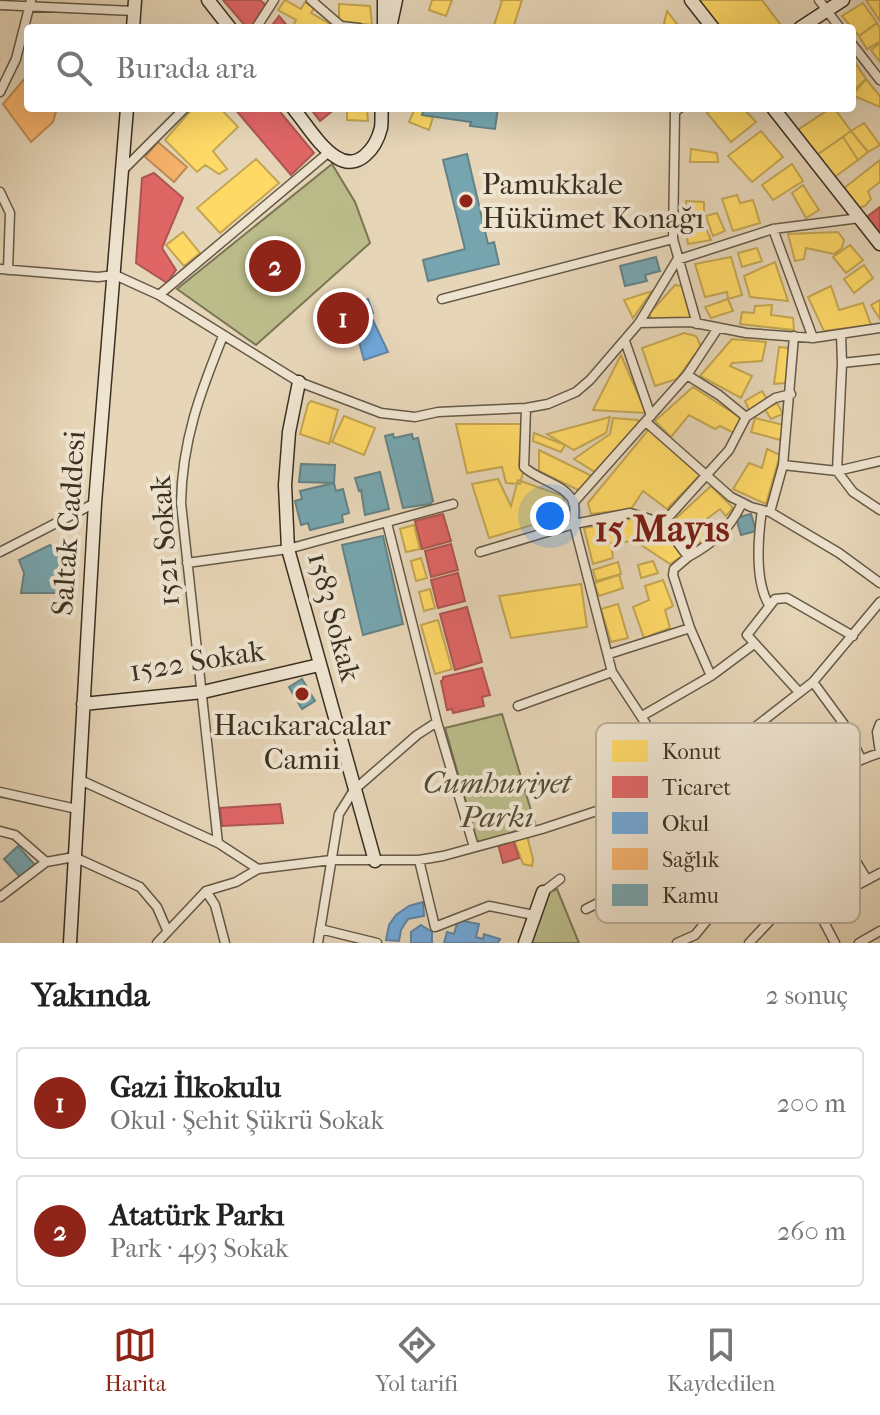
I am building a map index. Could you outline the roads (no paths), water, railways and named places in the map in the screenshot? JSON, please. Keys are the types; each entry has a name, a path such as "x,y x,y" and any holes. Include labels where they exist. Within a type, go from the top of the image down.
{"main road":[{"path":"208,0 227,24"},
{"path":"384,0 384,24"},
{"path":"391,24 396,0"},
{"path":"691,0 710,24"},
{"path":"804,24 823,6 843,0"},
{"name":"Saltak Caddesi","path":"70,943 95,503 127,112"},
{"path":"296,112 329,152 345,162 363,159 381,128 382,112"},
{"path":"776,112 880,244"},
{"name":"1583 Sokak","path":"299,382 289,432 285,485 288,549 375,861"},
{"name":"1522 Sokak","path":"83,704 203,692 319,665"},
{"path":"525,943 543,892"}],"street":[{"path":"259,24 274,0"},
{"path":"311,0 339,24"},
{"path":"25,24 30,4"},
{"path":"0,5 135,6"},
{"path":"823,6 837,24"},
{"path":"0,92 16,59 24,28"},
{"path":"856,48 876,69 880,80"},
{"path":"122,171 181,112"},
{"path":"675,112 673,239 697,324"},
{"path":"159,295 329,152"},
{"path":"0,192 10,213 4,270 98,277 115,275 159,295 299,382 381,413 415,417 438,412 526,408 548,404 576,392 639,323 677,260 773,229 860,218"},
{"path":"773,229 813,338"},
{"path":"442,299 673,239"},
{"path":"639,323 697,324 813,338 880,328"},
{"path":"573,503 687,375 718,328"},
{"path":"841,334 837,471 853,492 880,510"},
{"name":"1521 Sokak","path":"218,843 181,514 184,458 195,406 223,336"},
{"path":"769,605 763,595 759,534 783,465 794,336"},
{"path":"625,341 648,419 706,476 731,497 766,511 839,553 880,583"},
{"path":"842,363 880,359"},
{"path":"687,375 746,417"},
{"path":"663,523 729,450 746,417 775,398 791,394"},
{"path":"526,408 524,467 531,474 561,489 573,503 574,524 612,672 647,723"},
{"path":"783,465 837,471 880,461"},
{"path":"0,552 95,503"},
{"path":"711,676 690,628 673,575 674,569 726,531 742,503"},
{"path":"187,563 288,549 453,504"},
{"path":"480,552 574,524 630,513 663,523 688,557"},
{"path":"387,523 437,722 474,847"},
{"path":"798,691 747,635 775,599 787,598 853,636"},
{"path":"759,723 813,682 880,604"},
{"path":"609,654 690,628"},
{"path":"642,716 711,676 754,644"},
{"path":"518,706 612,672"},
{"path":"813,682 843,723"},
{"path":"318,943 339,814 354,790 417,735 437,722"},
{"path":"861,759 880,753 877,732 880,724"},
{"path":"78,779 218,843 258,869"},
{"path":"0,792 77,809"},
{"path":"157,943 206,891 236,882 258,869 331,860 419,860 529,833 596,811"},
{"path":"0,831 15,835 46,862"},
{"path":"2,892 46,862 74,857 140,887 157,907 167,930"},
{"path":"419,860 435,927 489,906 534,915"},
{"path":"860,868 866,878"},
{"path":"860,882 880,873"},
{"path":"543,892 560,879"},
{"path":"206,891 215,905 225,943"},
{"path":"586,909 596,904"},
{"path":"677,943 695,935 703,923"},
{"path":"749,943 768,923"},
{"path":"824,923 835,943"},
{"path":"320,929 377,943"},
{"path":"859,943 880,931"},
{"path":"695,935 701,943"}],"place":[{"name":"Pamukkale Hükümet Konağı","path":"466,201"},
{"name":"Atatürk Parkı","path":"275,266"},
{"name":"Gazi İlkokulu","path":"343,318"},
{"name":"Hacıkaracalar Camii","path":"302,694"}],"district":[{"name":"15 Mayıs","path":"662,528"}],"park label":[{"name":"Cumhuriyet Parkı","path":"497,800"}]}
